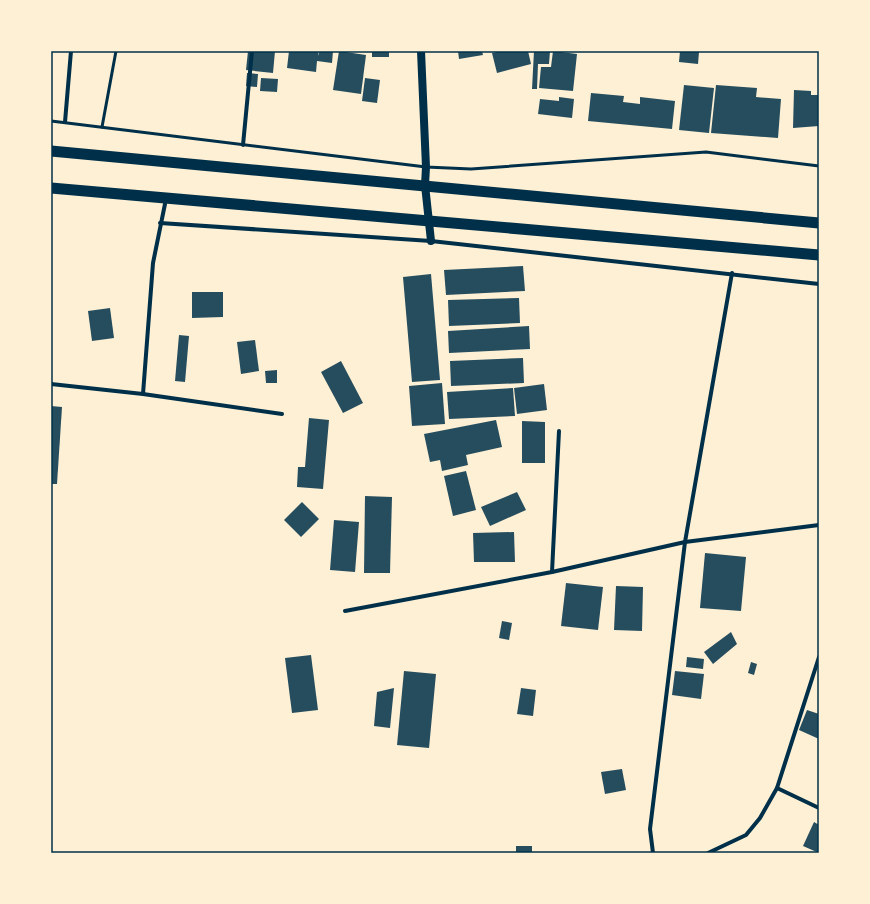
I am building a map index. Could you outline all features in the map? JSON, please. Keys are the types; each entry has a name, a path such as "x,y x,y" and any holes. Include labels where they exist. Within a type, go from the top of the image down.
{"highway":[{"path":"51,151 819,223"},
{"path":"51,188 819,255"}],"main road":[{"path":"421,51 426,167 425,185 431,241"}],"street":[{"path":"65,122 71,51"},
{"path":"242,145 252,51"},
{"path":"143,394 153,263 166,198"},
{"path":"160,223 431,241 732,273 819,284"},
{"path":"653,853 650,829 686,542 732,273"},
{"path":"51,384 143,394 282,414"},
{"path":"552,572 559,431"},
{"path":"345,611 552,572 686,542 819,525"},
{"path":"708,853 746,835 760,818 777,788 819,657"},
{"path":"777,788 819,808"}],"lane":[{"path":"102,127 116,51"},
{"path":"51,121 426,167 472,169 706,152 819,166"}],"building":[{"path":"248,51 275,51 273,73 246,70"},
{"path":"289,51 318,51 318,56 319,51 333,51 332,63 317,61 316,72 287,68"},
{"path":"339,51 366,55 361,94 333,90"},
{"path":"372,51 389,51 389,57 372,57"},
{"path":"458,51 482,51 483,55 459,59"},
{"path":"501,51 528,51 531,64 497,73 492,53"},
{"path":"534,51 550,51 549,64 538,64 537,89 532,89"},
{"path":"553,51 577,54 573,91 539,88 541,67 551,67"},
{"path":"680,51 699,52 698,64 679,62"},
{"path":"247,73 258,74 257,87 246,86"},
{"path":"261,78 278,79 277,92 260,91"},
{"path":"365,78 380,80 377,103 362,101"},
{"path":"684,85 714,88 709,133 679,130"},
{"path":"716,85 757,88 756,97 781,99 778,138 711,133"},
{"path":"794,90 811,91 811,95 819,95 819,126 793,128"},
{"path":"591,93 624,96 623,102 640,104 640,97 675,101 672,129 588,121"},
{"path":"559,97 574,99 572,118 538,114 540,99 559,101"},
{"path":"523,266 525,291 446,295 444,270"},
{"path":"431,274 440,380 412,382 403,277"},
{"path":"192,292 223,292 223,317 192,318"},
{"path":"519,298 520,323 449,326 448,300"},
{"path":"110,308 114,338 92,341 88,311"},
{"path":"529,326 530,349 449,353 448,331"},
{"path":"179,335 189,336 185,382 175,381"},
{"path":"255,340 259,371 241,374 237,342"},
{"path":"523,358 524,383 451,386 450,361"},
{"path":"341,361 363,403 343,413 321,372"},
{"path":"277,370 277,383 266,383 265,371"},
{"path":"442,383 445,424 412,426 409,386"},
{"path":"544,384 547,410 517,414 514,388"},
{"path":"513,388 515,416 449,419 447,392"},
{"path":"51,406 62,407 57,484 51,484"},
{"path":"309,418 329,420 323,489 297,487 298,467 305,467"},
{"path":"496,420 502,447 466,455 468,465 442,471 440,460 430,462 424,434"},
{"path":"522,421 545,422 545,463 522,463"},
{"path":"466,471 476,510 453,516 444,476"},
{"path":"517,492 526,510 490,526 481,507"},
{"path":"365,496 392,497 390,573 364,573"},
{"path":"302,502 319,519 301,537 284,520"},
{"path":"334,520 359,522 355,572 330,570"},
{"path":"514,532 515,562 474,562 473,533"},
{"path":"705,553 746,557 741,611 700,608"},
{"path":"566,583 603,587 598,630 561,626"},
{"path":"616,586 643,587 642,631 614,630"},
{"path":"502,621 512,623 509,640 499,638"},
{"path":"731,632 737,644 713,664 704,652"},
{"path":"311,655 318,710 292,713 285,658"},
{"path":"687,657 704,659 703,669 686,667"},
{"path":"751,662 757,664 754,675 748,673"},
{"path":"404,671 436,674 429,748 397,745"},
{"path":"675,671 704,674 701,699 672,695"},
{"path":"394,688 390,728 374,726 377,692"},
{"path":"521,688 536,690 533,716 517,714"},
{"path":"807,710 819,714 819,739 799,730"},
{"path":"622,769 626,790 605,794 601,772"},
{"path":"814,822 819,825 819,853 803,846"},
{"path":"516,846 532,846 532,853 516,853"}]}
